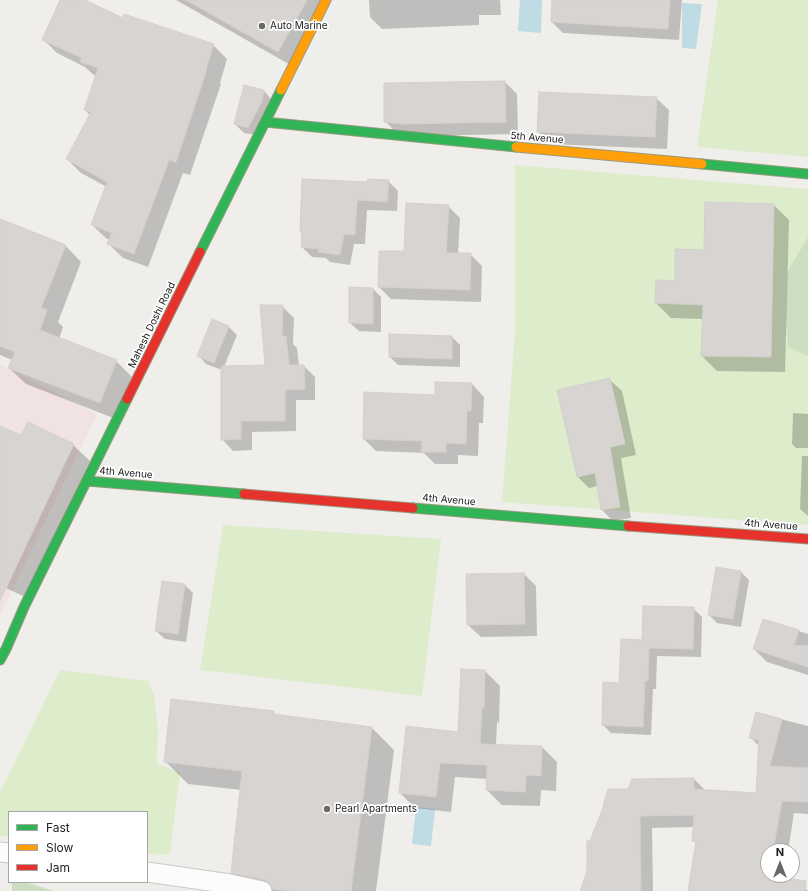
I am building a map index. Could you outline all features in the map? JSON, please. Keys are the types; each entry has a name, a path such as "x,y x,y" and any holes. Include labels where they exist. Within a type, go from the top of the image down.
{"street":[{"name":"Mahesh Doshi Road","path":"0,660 24,607 326,0"},
{"name":"5th Avenue","path":"265,122 457,142 808,174"},
{"name":"4th Avenue","path":"87,481 808,539"},
{"path":"148,872 230,884 262,891"}],"shaded area":[{"path":"0,364 97,414 0,616"}],"green space":[{"path":"718,0 808,0 808,157 697,147"},
{"path":"515,165 808,189 808,237 787,272 788,347 808,356 808,525 502,502 515,331"},
{"path":"808,237 808,356 788,347 786,316 787,272"},
{"path":"223,525 441,539 422,696 200,670"},
{"path":"60,670 148,681 154,695 158,729 157,764 180,772 170,855 148,853 148,811 8,811 8,837 0,836 0,792"},
{"path":"12,883 27,883 55,891 12,891"}],"water":[{"path":"520,0 542,0 541,33 518,31"},
{"path":"682,3 702,4 696,49 682,48"},
{"path":"416,807 435,809 431,846 412,844"}],"building":[{"path":"60,0 85,0 123,18 124,14 214,44 176,162 169,160 134,254 107,244 112,233 91,225 107,182 66,159 91,112 84,110 98,68 80,62 82,58 42,40"},
{"name":"Auto Marine","path":"186,0 307,0 278,52"},
{"path":"552,0 670,0 668,29 551,22"},
{"path":"505,81 506,122 402,124 384,122 384,83"},
{"path":"244,85 264,90 262,101 248,128 234,124"},
{"path":"539,92 657,97 655,137 537,132"},
{"path":"302,179 367,182 368,179 389,180 387,202 357,200 355,235 344,234 340,255 318,252 319,249 301,247 302,232 300,232"},
{"path":"705,202 774,204 771,357 701,356 703,305 655,303 656,280 675,281 675,249 704,250"},
{"path":"406,203 449,205 446,253 471,253 470,290 378,287 379,251 404,251"},
{"path":"0,219 66,245 41,308 47,310 40,330 117,360 100,403 8,368 15,352 0,346"},
{"path":"349,287 373,288 373,324 349,323"},
{"path":"260,305 283,305 282,336 286,336 289,365 304,365 305,389 285,390 285,421 241,421 241,439 221,440 221,366 265,365"},
{"path":"212,319 229,326 214,363 197,356"},
{"path":"389,334 452,336 452,359 389,357"},
{"path":"610,378 625,444 610,447 620,507 601,510 595,473 577,477 557,390"},
{"path":"435,382 472,383 471,411 467,411 466,444 446,443 446,452 421,452 422,441 363,439 364,392 435,395"},
{"path":"28,422 74,444 0,601 0,426 21,435"},
{"path":"716,567 741,571 733,619 708,615"},
{"path":"524,573 525,624 467,625 466,574"},
{"path":"162,581 185,584 178,634 155,631"},
{"path":"643,606 694,607 693,649 649,648 648,681 645,681 643,727 602,725 603,682 619,683 621,639 642,640"},
{"path":"763,619 799,630 794,645 808,646 808,667 753,649"},
{"path":"461,669 485,670 484,708 482,708 480,744 542,746 541,776 526,775 525,792 486,790 487,765 440,763 436,797 399,793 406,726 458,732"},
{"path":"171,699 274,711 273,714 372,727 351,891 291,891 273,889 270,883 265,880 231,873 242,771 164,762"},
{"path":"756,712 782,719 770,766 808,768 808,802 782,801 774,843 760,843 760,883 800,883 800,880 806,881 805,891 688,891 696,841 692,841 694,815 640,816 641,891 580,891 587,871 587,841 590,841 604,805 608,789 628,789 632,779 694,778 694,789 756,793 759,740 749,738"}],"traffic: fast":[{"path":"200,252 281,90"},
{"path":"265,122 516,147"},
{"path":"702,164 808,174"},
{"path":"0,660 24,607 127,399"},
{"path":"87,481 244,494"},
{"path":"413,508 628,526"}],"traffic: slow":[{"path":"281,90 326,0"},
{"path":"516,147 702,164"}],"traffic: jam":[{"path":"127,399 200,252"},
{"path":"244,494 413,508"},
{"path":"628,526 808,539"}],"place":[{"name":"Auto Marine","path":"262,26"},
{"name":"Pearl Apartments","path":"327,809"}]}
